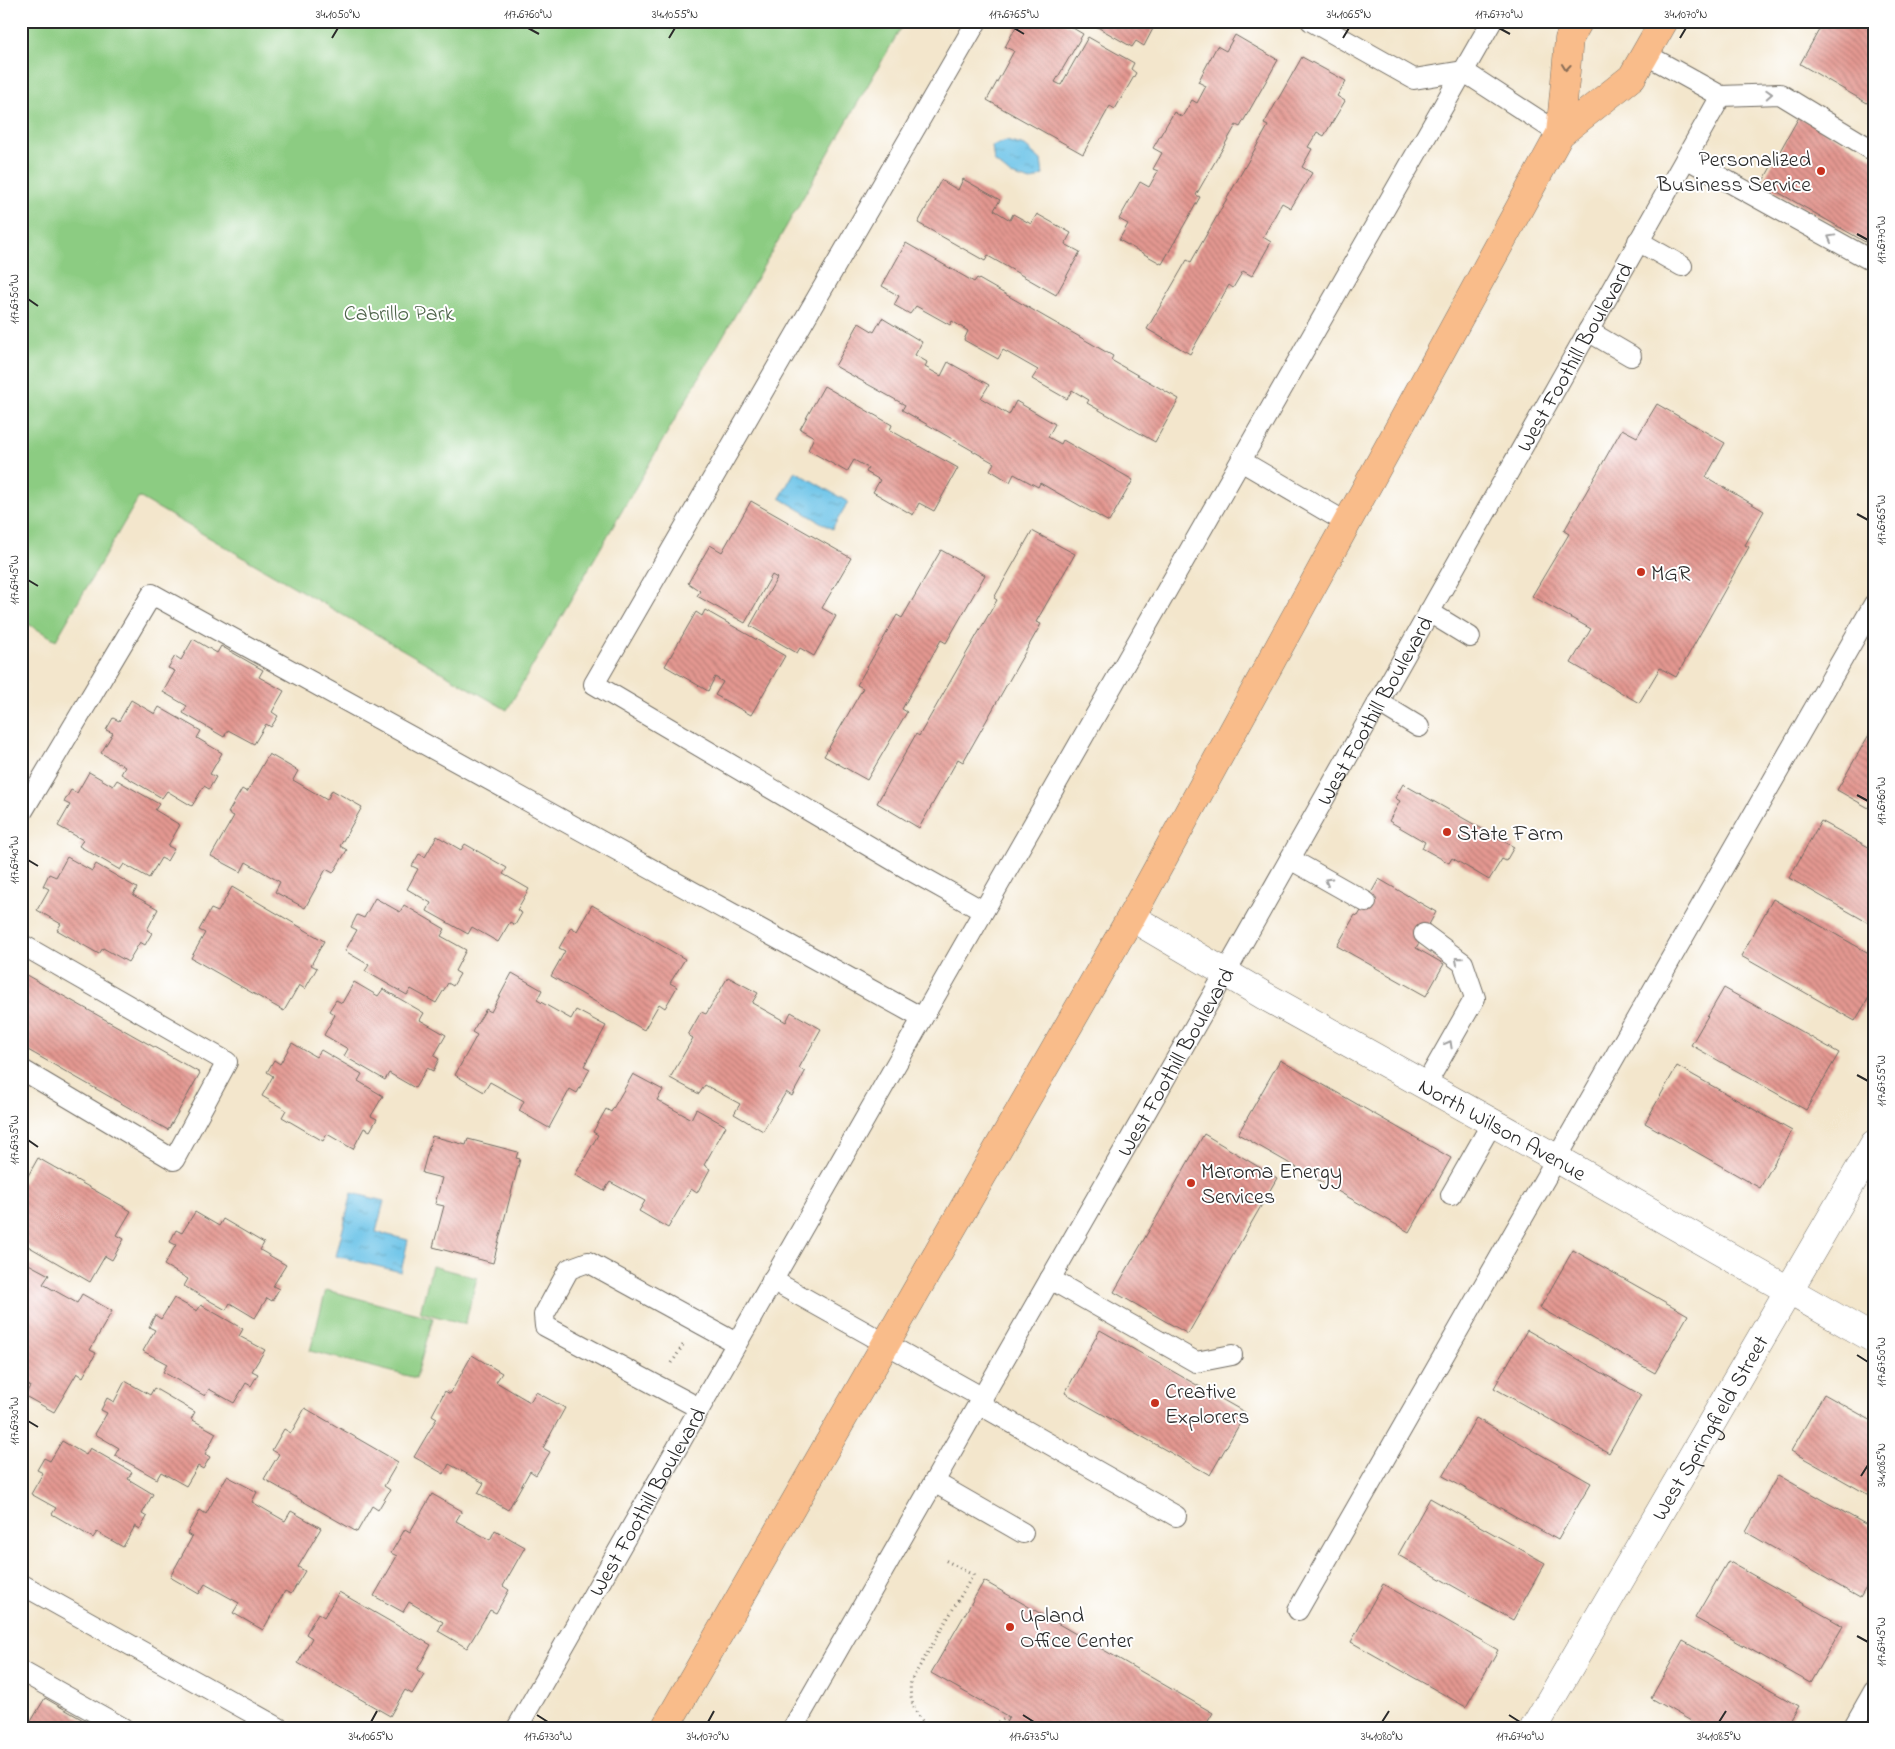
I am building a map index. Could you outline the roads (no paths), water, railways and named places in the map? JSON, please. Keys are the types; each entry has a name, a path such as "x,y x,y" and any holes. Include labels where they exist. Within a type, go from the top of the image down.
{"main road":[{"path":"1560,134 1569,39 1579,21"},
{"path":"1645,54 1647,21"},
{"path":"665,1728 1132,917 1560,134 1632,77 1664,21"}],"street":[{"name":"North Wilson Avenue","path":"1132,917 1426,1086 1874,1339"},
{"name":"West Springfield Street","path":"1540,1722 1787,1291 1874,1144"}],"lane":[{"path":"977,21 594,684 908,869 983,911"},
{"path":"1311,21 1414,79 1463,71 1560,134"},
{"name":"West Foothill Boulevard","path":"523,1726 699,1408 1492,21"},
{"path":"1645,54 1721,96 1780,94 1874,151"},
{"name":"West Foothill Boulevard","path":"794,1728 1226,972 1721,96"},
{"path":"1686,158 1874,262"},
{"path":"1638,241 1682,266"},
{"path":"1588,331 1630,356"},
{"path":"1240,461 1347,523"},
{"path":"21,814 152,594 922,1018"},
{"path":"1298,1610 1874,604"},
{"path":"1429,612 1470,637"},
{"path":"1378,702 1419,727"},
{"path":"1290,859 1366,902"},
{"path":"1424,934 1463,963 1475,998 1426,1086"},
{"path":"21,944 227,1062 174,1160 21,1069"},
{"path":"1451,1195 1492,1123"},
{"path":"699,1408 545,1326 544,1315 569,1269 588,1262 736,1344"},
{"path":"1050,1279 1196,1362 1232,1355"},
{"path":"772,1280 886,1344 1176,1516"},
{"path":"934,1482 1023,1534"},
{"path":"21,1584 279,1728"},
{"path":"21,1671 123,1728"},
{"path":"1853,1728 1874,1691"}],"water":[{"path":"1006,141 1025,146 1041,160 1043,175 1031,181 1011,175 994,161 992,146"},
{"path":"795,471 848,502 832,529 780,498"},
{"path":"352,1193 384,1201 376,1232 408,1240 401,1272 336,1256"}],"place":[{"name":"Personalized Business Service","path":"1821,171"},
{"name":"MGR","path":"1641,572"},
{"name":"State Farm","path":"1447,832"},
{"name":"Maroma Energy Services","path":"1191,1183"},
{"name":"Creative Explorers","path":"1155,1403"},
{"name":"Upland Office Center","path":"1010,1627"}],"park label":[{"name":"Cabrillo Park","path":"399,312"}]}
